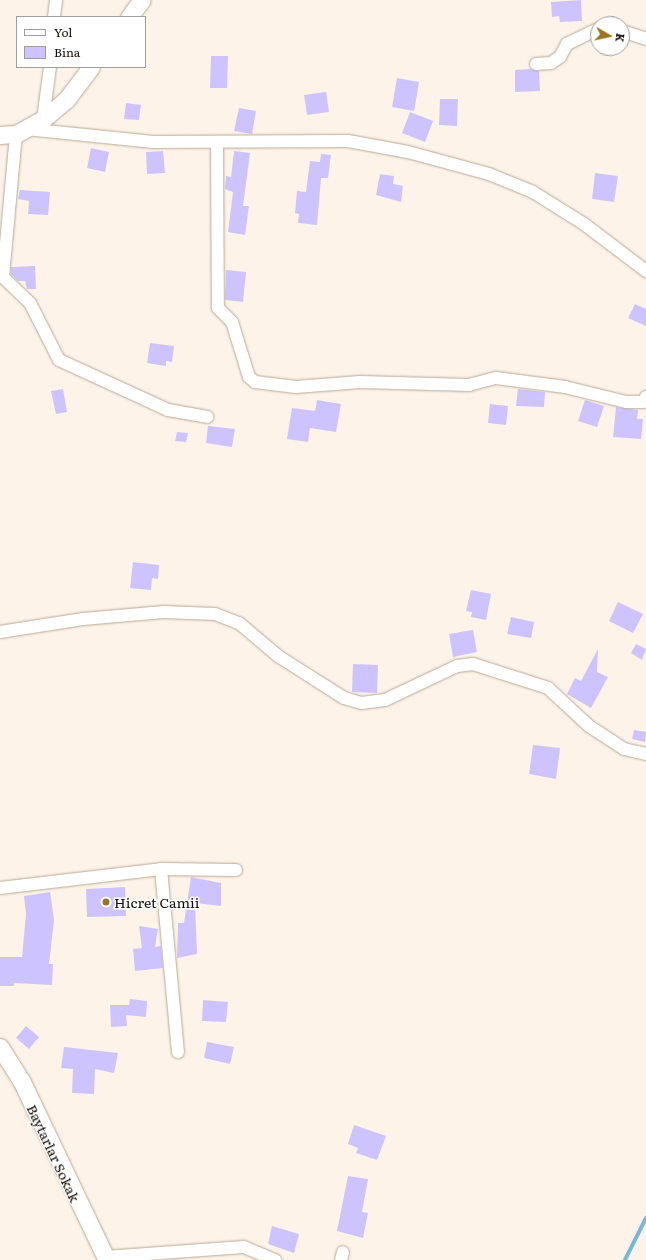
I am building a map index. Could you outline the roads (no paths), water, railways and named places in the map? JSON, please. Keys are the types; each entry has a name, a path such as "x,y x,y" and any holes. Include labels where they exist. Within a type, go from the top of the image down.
{"street":[{"path":"54,16 56,0"},
{"path":"130,16 142,0"},
{"path":"536,64 551,63 560,57 567,44 590,33"},
{"path":"630,34 646,39"},
{"path":"43,119 50,68"},
{"path":"14,133 43,119 66,100 90,68"},
{"path":"14,133 153,142 348,141 408,152 489,174 546,200 646,271"},
{"path":"14,133 4,277 30,303 59,360 168,410 208,417"},
{"path":"217,142 218,308 232,322 249,377 255,382 296,387 360,382 469,385 496,378 565,387 626,402 643,402 646,397"},
{"path":"0,632 83,619 164,612 215,614 239,623 278,656 344,698 361,703 385,700 457,666 473,664 548,688 589,726 624,749 646,754"},
{"path":"161,869 178,1052"},
{"path":"0,888 161,869 236,870"},
{"name":"Baytarlar Sokak","path":"0,1047 21,1080 106,1258"},
{"path":"106,1258 244,1247 272,1259"}],"waterway":[{"path":"625,1260 646,1218"}],"place":[{"name":"Hicret Camii","path":"106,902"}]}
